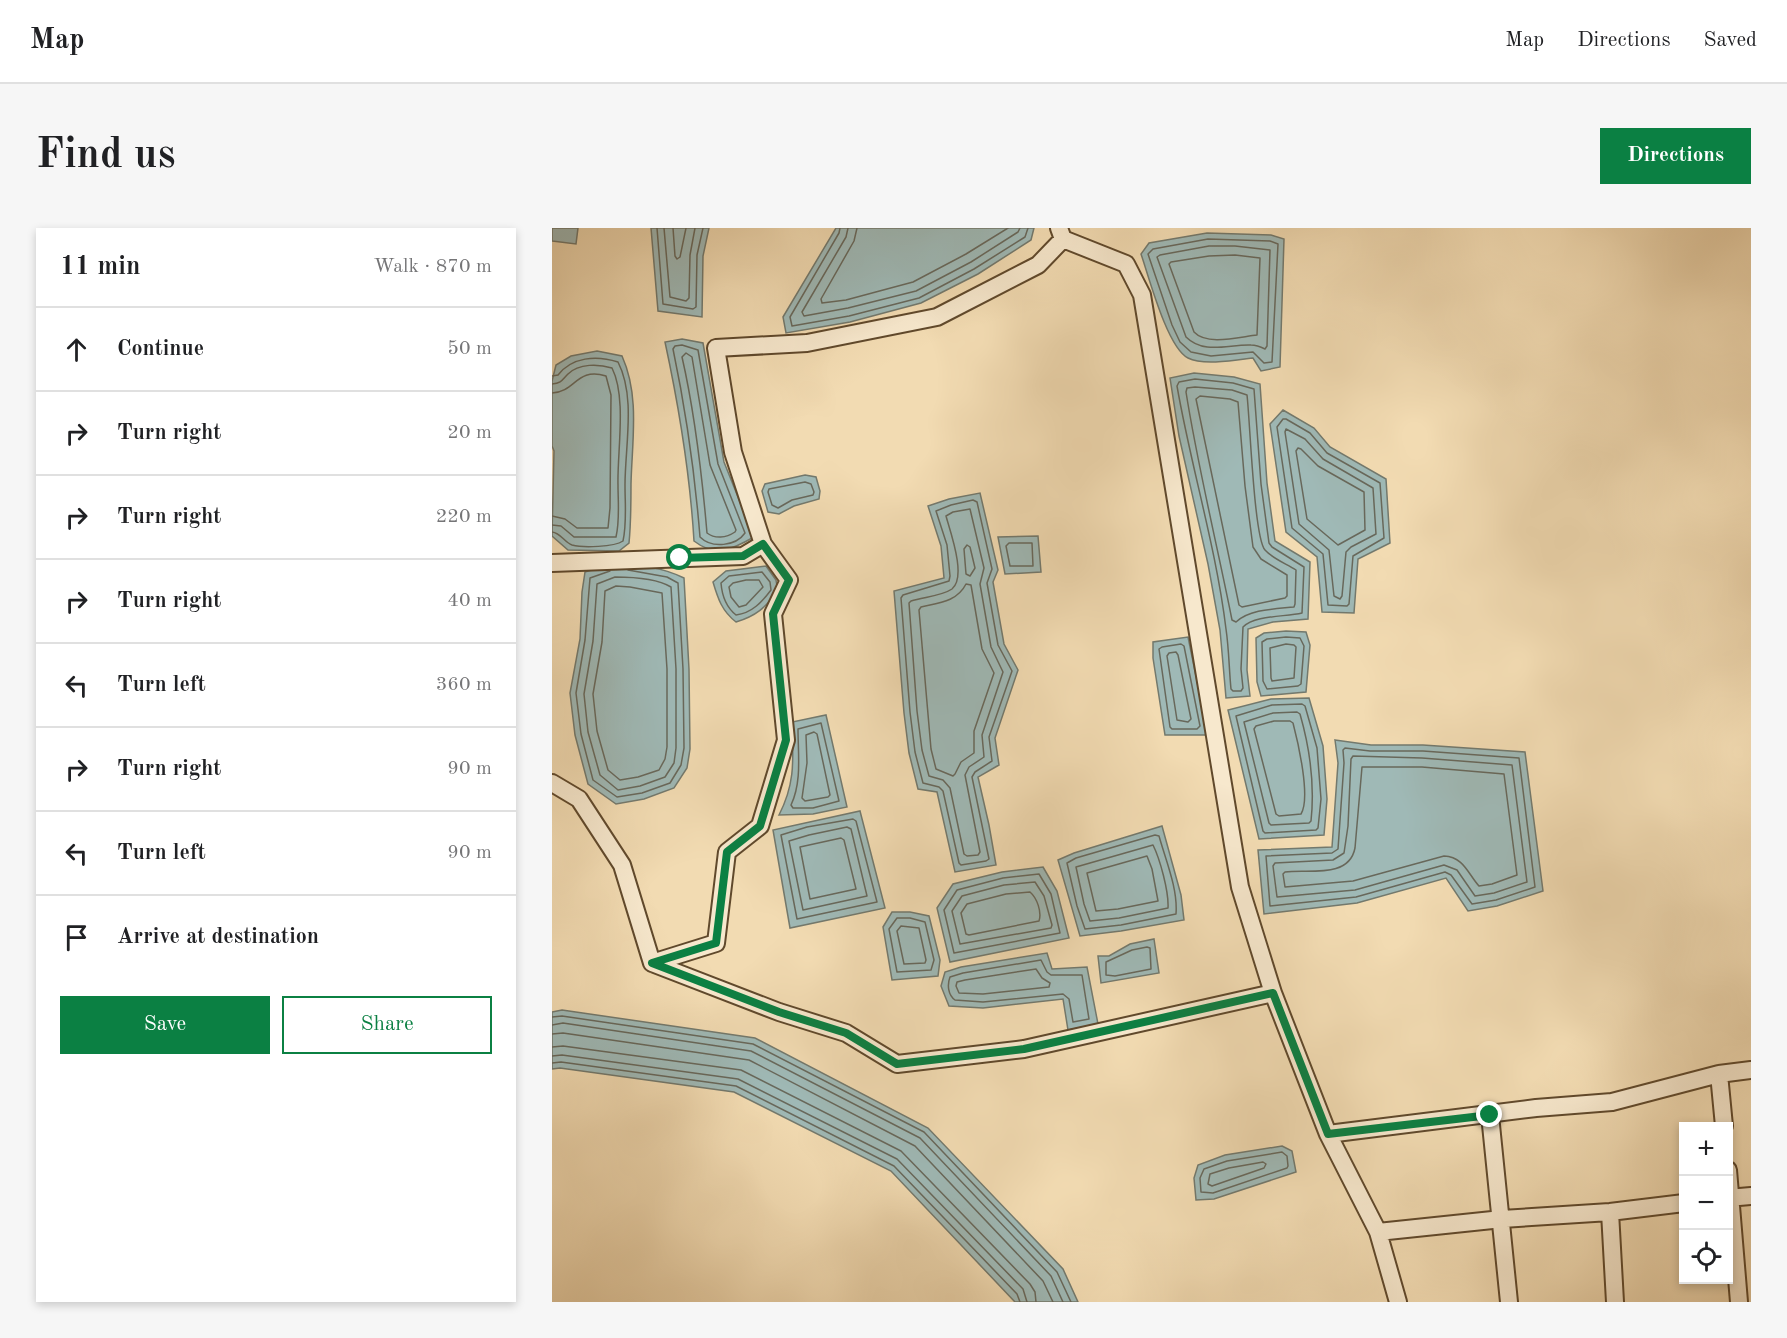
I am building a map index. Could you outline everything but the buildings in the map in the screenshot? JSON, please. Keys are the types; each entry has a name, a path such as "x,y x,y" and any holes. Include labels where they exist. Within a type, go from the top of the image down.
{"street":[{"path":"652,963 716,943 727,852 760,826 786,740 773,614 789,580 763,544 733,452 716,348 807,343 937,317 1038,265 1061,234 1126,264 1142,295 1240,886 1273,993 1328,1134 1378,1232 1398,1302"},
{"path":"552,563 743,556 763,544"},
{"path":"552,783 579,799 622,865 652,963"},
{"path":"652,963 779,1012 846,1033 897,1064 1024,1049 1273,993"},
{"path":"1328,1134 1536,1108 1612,1102 1719,1074 1751,1070"},
{"path":"1719,1074 1724,1122"},
{"path":"1490,1115 1509,1302"},
{"path":"1733,1198 1751,1196"},
{"path":"1378,1232 1502,1219 1610,1212 1679,1203"},
{"path":"1610,1212 1615,1302"},
{"path":"1732,1230 1739,1302"}],"water":[{"path":"552,228 578,228 576,244 552,241"},
{"path":"651,228 709,228 703,256 702,317 658,311"},
{"path":"836,228 1034,228 1031,240 978,274 921,303 850,322 786,333 783,317"},
{"path":"1207,233 1271,235 1284,239 1280,367 1261,371 1253,358 1220,362 1194,360 1180,351 1173,340 1141,254 1149,243"},
{"path":"682,339 703,343 724,462 754,537 724,550 710,549 694,541 683,441 665,342"},
{"path":"597,351 622,356 628,371 633,403 629,543 619,551 568,550 552,536 554,451 552,446 552,381 556,365 571,356"},
{"path":"1194,373 1234,377 1260,384 1267,483 1275,541 1310,562 1308,619 1273,622 1248,629 1247,670 1250,696 1226,698 1220,630 1208,564 1179,436 1170,378"},
{"path":"1283,410 1314,428 1330,447 1386,479 1390,543 1358,559 1354,613 1322,612 1317,557 1286,532 1270,424"},
{"path":"805,475 816,477 820,491 819,499 794,506 779,514 768,512 762,491 765,484"},
{"path":"980,493 998,570 993,582 1004,644 1018,670 995,738 999,765 978,777 996,865 955,872 937,792 918,789 909,753 894,591 944,578 941,546 928,506"},
{"path":"1038,536 1041,572 1005,574 998,537"},
{"path":"614,563 659,569 684,578 689,669 690,749 687,768 674,788 644,799 616,804 588,784 575,735 570,693 580,639 585,572"},
{"path":"766,566 776,580 778,591 760,611 736,622 721,604 713,582 726,571"},
{"path":"1306,632 1310,645 1306,692 1261,696 1257,682 1256,638 1264,633"},
{"path":"1188,637 1208,735 1165,735 1153,658 1153,642"},
{"path":"1309,698 1323,746 1327,799 1324,835 1259,839 1228,710 1271,699"},
{"path":"826,715 847,807 813,814 779,815 791,781 792,722"},
{"path":"1335,740 1371,745 1423,745 1525,752 1543,891 1497,906 1468,911 1446,878 1357,903 1264,914 1258,850 1332,847 1338,763"},
{"path":"860,811 885,908 790,928 773,830"},
{"path":"1162,826 1181,895 1184,920 1080,936 1058,860"},
{"path":"1043,867 1057,891 1069,938 950,962 937,908 953,884 1002,872"},
{"path":"892,912 910,912 929,916 940,960 938,976 892,980 883,927"},
{"path":"1154,939 1159,973 1101,983 1098,956 1109,956 1130,944"},
{"path":"1047,953 1052,969 1087,967 1098,1024 1068,1030 1063,999 983,1008 949,1006 941,986 945,972 961,967"},
{"path":"562,1010 755,1038 928,1128 1063,1269 1078,1302 1015,1302 891,1171 734,1092 560,1068 552,1069 552,1012"},
{"path":"1282,1146 1292,1151 1296,1172 1214,1199 1196,1200 1194,1178 1198,1165 1225,1155"}],"route":[{"path":"680,558 743,556 763,544 789,580 773,614 786,740 760,826 727,852 716,943 652,963 779,1012 846,1033 897,1064 1024,1049 1273,993 1328,1134 1490,1115"}]}
